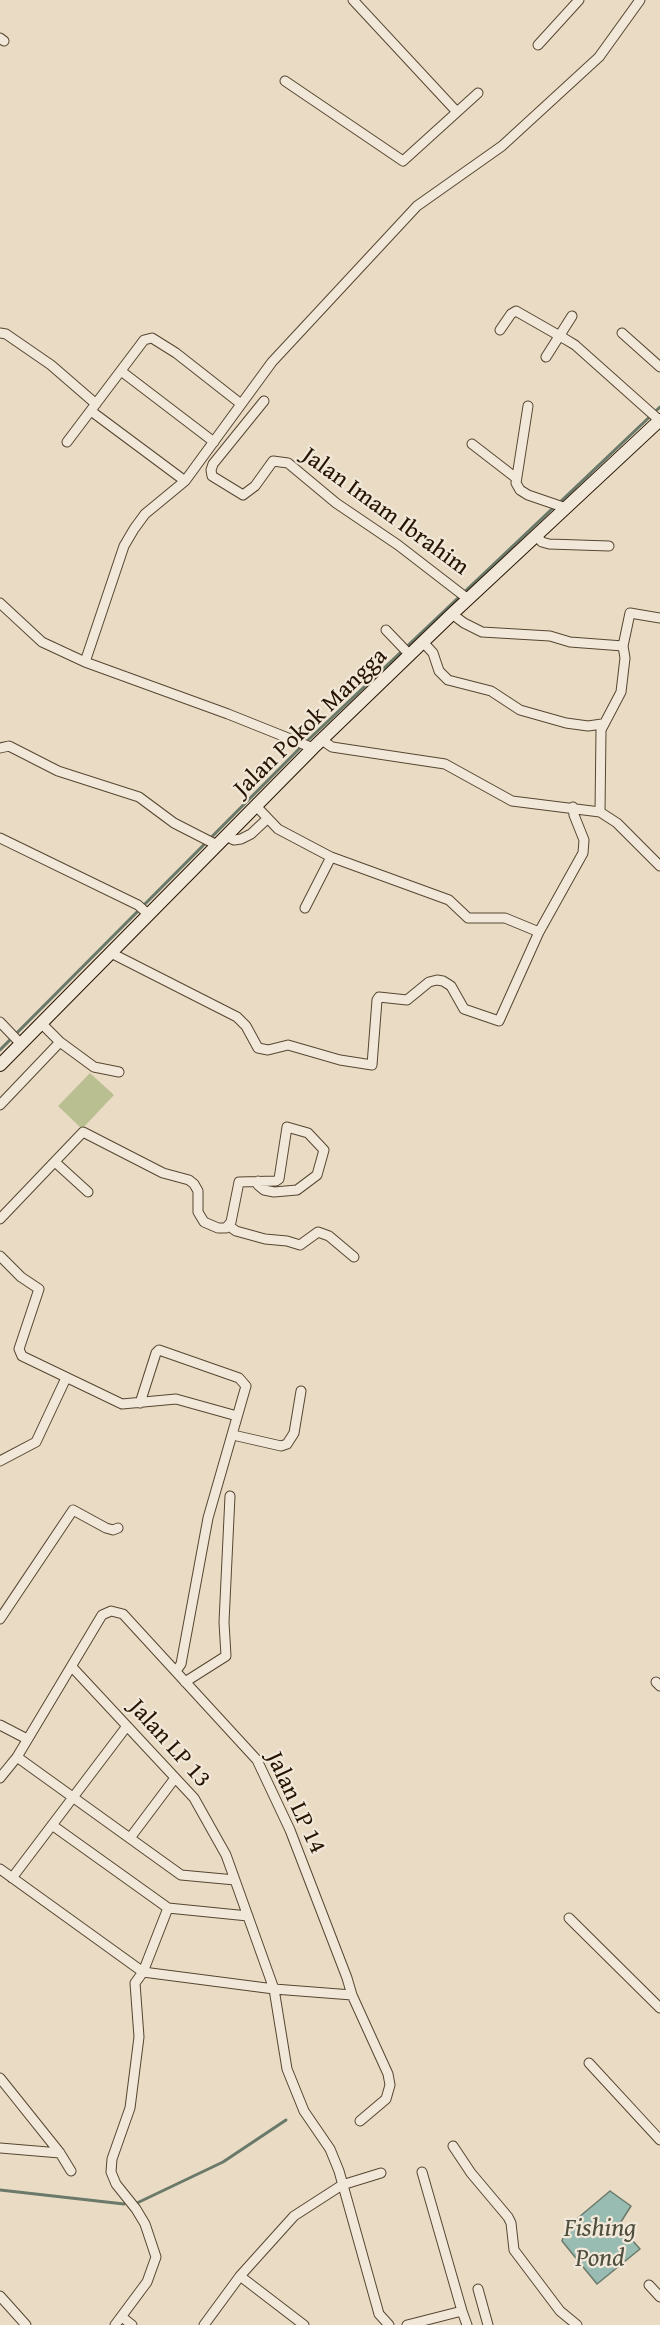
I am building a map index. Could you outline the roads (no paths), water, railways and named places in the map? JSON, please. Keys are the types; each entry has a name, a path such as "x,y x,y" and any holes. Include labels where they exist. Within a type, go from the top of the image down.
{"main road":[{"name":"Jalan Pokok Mangga","path":"0,1065 19,1042 111,953 211,842 226,836 406,651 423,642 453,614 464,595 536,536 658,419"}],"street":[{"path":"352,0 457,112"},
{"path":"538,45 579,0"},
{"path":"85,662 124,546 145,514 185,481 272,362 417,206 502,146 599,57 640,0"},
{"path":"285,81 403,161 478,93"},
{"path":"500,330 511,314 516,311 575,345 658,419"},
{"path":"546,357 572,316"},
{"path":"0,333 6,334 51,365 93,407 185,481"},
{"path":"622,333 660,367"},
{"path":"67,442 144,340 152,338 176,353 241,405"},
{"path":"121,371 214,442"},
{"name":"Jalan Imam Ibrahim","path":"264,401 213,464 212,476 243,495 255,486 273,461 288,463 336,503 398,545 464,595"},
{"path":"528,406 516,478 520,490 564,508"},
{"path":"472,444 516,478"},
{"path":"536,536 542,542 549,544 609,546"},
{"path":"0,603 42,642 85,662 295,741 445,764 512,801 600,812 617,823 660,866"},
{"path":"600,812 599,739 602,723 621,692 625,658 623,646 630,613 660,618"},
{"path":"453,614 464,623 482,632 550,636 570,642 623,646"},
{"path":"386,630 406,651"},
{"path":"423,642 433,653 439,671 448,680 491,691 520,710 566,723 588,726 602,723"},
{"path":"0,748 9,746 69,774 139,797 174,823 211,842"},
{"path":"256,806 278,828 331,857 449,900 468,918 505,918 539,932"},
{"path":"111,953 237,1017 246,1026 258,1047 268,1050 288,1045 340,1060 372,1065 377,1000 380,997 407,1000 429,982 443,981 451,986 464,1009 499,1021 539,932 583,853 584,840 573,807"},
{"path":"226,836 234,840 241,839 251,834 267,819"},
{"path":"0,838 138,904 148,913"},
{"path":"305,908 331,857"},
{"path":"0,1022 19,1042"},
{"path":"41,1023 60,1042 94,1067 119,1072"},
{"path":"0,1105 60,1042"},
{"path":"229,1226 239,1182 279,1179 287,1127 308,1133 324,1150 317,1175 297,1190 274,1192 264,1190 258,1185 258,1181"},
{"path":"0,1219 83,1132 163,1173 189,1180 195,1184 198,1191 198,1212 204,1222 218,1228 229,1226 236,1231 265,1239 300,1245 318,1232 329,1236 354,1257"},
{"path":"55,1162 88,1192"},
{"path":"0,1256 21,1277 39,1289 20,1353 22,1356 122,1404 176,1400 237,1416"},
{"path":"140,1403 156,1353 163,1350 239,1378 246,1386 208,1518 180,1664 176,1671"},
{"path":"0,1461 36,1442 66,1378"},
{"path":"233,1435 281,1446 287,1444 294,1433 301,1392"},
{"path":"185,1682 226,1656 224,1622 230,1496"},
{"path":"0,1619 73,1510 106,1528 113,1530 118,1528"},
{"name":"Jalan LP 14","path":"72,1667 106,1612 123,1614 257,1760 290,1830 352,1995 388,2074 390,2085 387,2099 360,2121"},
{"path":"0,1778 17,1757 72,1667"},
{"name":"Jalan LP 13","path":"72,1667 194,1798 226,1855 274,1989 286,2069 304,2111 330,2149 379,2314 389,2325"},
{"path":"0,1725 27,1739"},
{"path":"12,1878 127,1726"},
{"path":"17,1757 181,1875 235,1880"},
{"path":"130,1838 175,1778"},
{"path":"52,1825 168,1908 249,1916"},
{"path":"0,1869 143,1972 274,1989 352,1995"},
{"path":"115,2325 147,2283 156,2257 145,2224 136,2208 116,2184 111,2172 112,2159 130,2108 139,2037 135,1983 143,1972 168,1908"},
{"path":"569,1918 660,2008"},
{"path":"589,2063 660,2140"},
{"path":"0,2078 60,2153 71,2171"},
{"path":"453,2146 471,2173 508,2217 511,2223 513,2250 560,2312 577,2325"},
{"path":"0,2148 60,2153"},
{"path":"422,2172 467,2325"},
{"path":"204,2325 240,2276 294,2216 342,2185 381,2173"},
{"path":"240,2276 304,2325"},
{"path":"650,2284 660,2297"},
{"path":"478,2289 488,2325"},
{"path":"0,2296 26,2325"},
{"path":"407,2325 462,2311"},
{"path":"122,2317 132,2325"}],"water":[{"name":"Fishing Pond","path":"610,2191 631,2206 619,2225 640,2249 597,2284 562,2241 566,2228"}],"waterway":[{"path":"559,503 660,407"},
{"path":"306,742 554,507"},
{"path":"0,1050 301,747"},
{"path":"137,2203 223,2162 286,2120"},
{"path":"0,2190 124,2204"}]}
